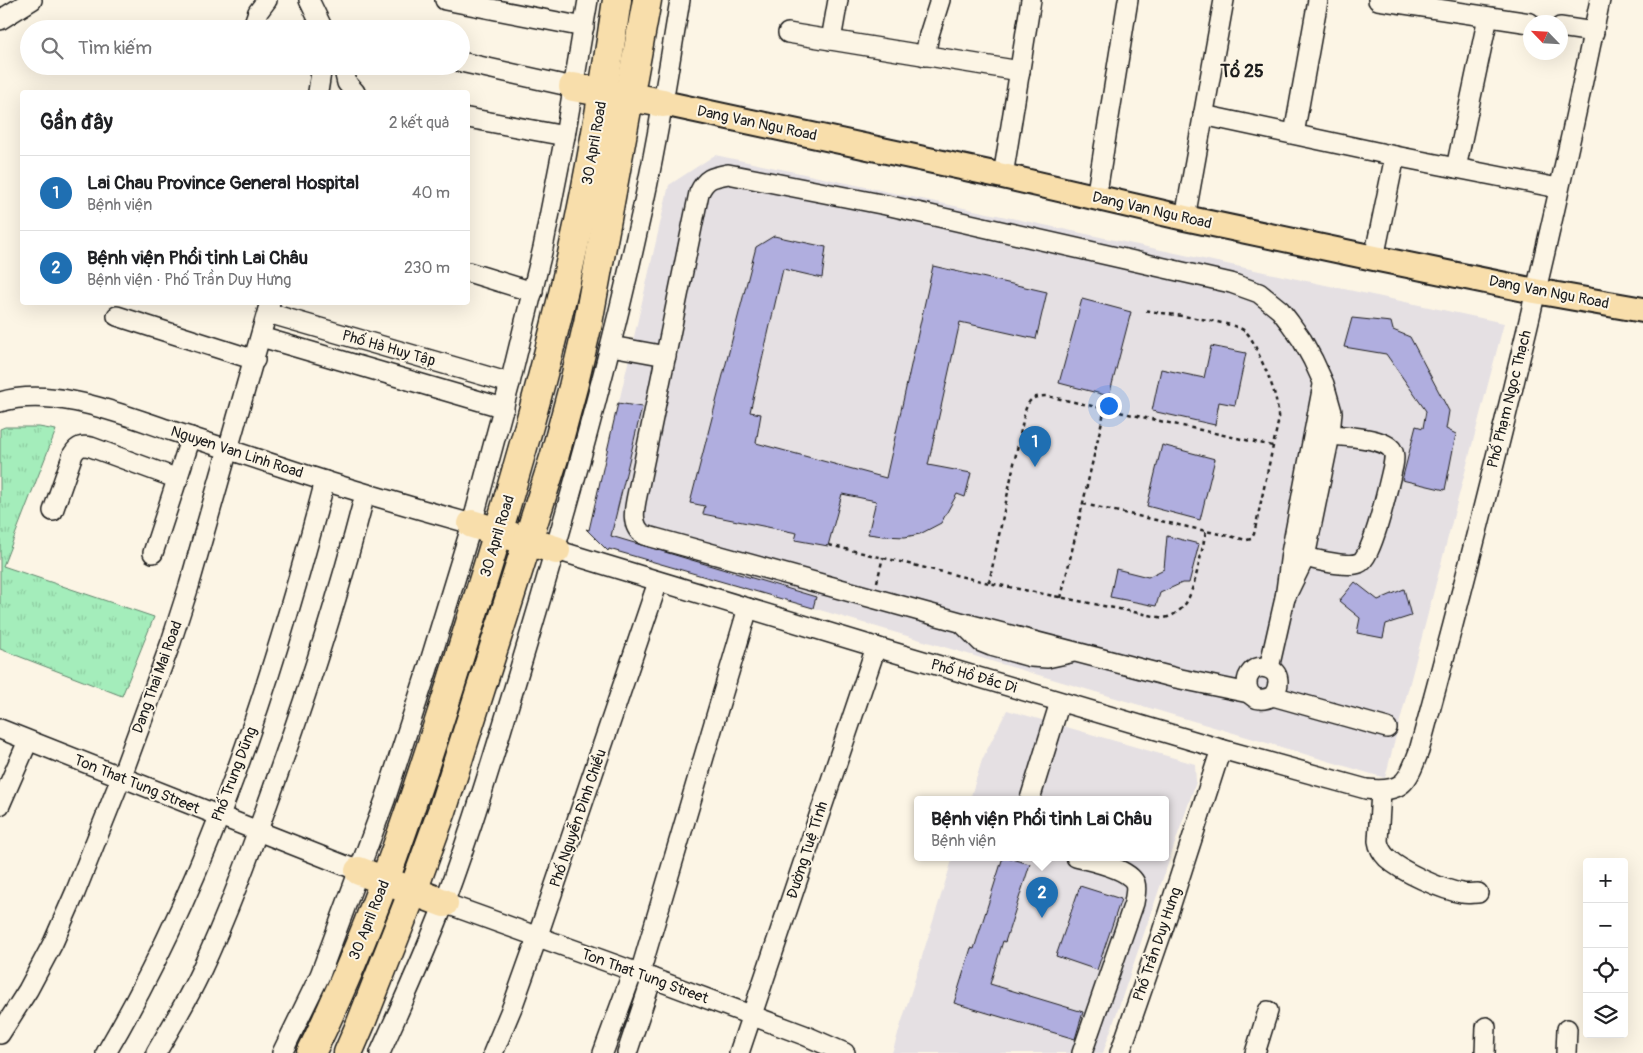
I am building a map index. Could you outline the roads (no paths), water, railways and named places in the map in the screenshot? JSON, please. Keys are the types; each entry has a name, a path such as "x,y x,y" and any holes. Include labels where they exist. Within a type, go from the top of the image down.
{"highway":[{"name":"30 April Road","path":"311,1053 344,981 385,880 424,770 525,444 560,306 584,196 617,0"},
{"name":"30 April Road","path":"348,1053 413,891 442,811 554,458 576,378 590,313 647,0"},
{"path":"573,87 663,103"},
{"path":"472,524 556,550"},
{"path":"359,870 444,903"}],"main road":[{"name":"Dang Van Ngu Road","path":"663,103 1374,258 1535,291 1643,310"}],"street":[{"path":"0,20 32,0"},
{"path":"255,20 258,12 267,0"},
{"path":"309,0 319,20"},
{"path":"445,0 468,2 584,27"},
{"name":"30 April Road","path":"282,1053 320,975 359,870 407,736 472,524 533,292 555,192 588,0"},
{"path":"380,1053 421,961 444,903 500,737 556,550 611,346 638,231 663,103 680,0"},
{"path":"831,40 838,0"},
{"path":"925,56 929,35 940,0"},
{"path":"1003,176 1031,0"},
{"path":"1096,198 1128,0"},
{"path":"1185,218 1224,0"},
{"path":"1294,134 1318,0"},
{"path":"1378,0 1523,22"},
{"name":"Phố Phạm Ngọc Thạch","path":"1388,790 1404,782 1413,767 1463,591 1535,291 1600,0"},
{"path":"1456,168 1488,17"},
{"path":"1568,28 1594,32"},
{"path":"788,33 1020,71"},
{"path":"470,64 573,87"},
{"path":"318,90 321,75"},
{"path":"345,75 347,83 353,90"},
{"path":"1203,115 1558,188"},
{"path":"470,118 565,136"},
{"path":"1374,258 1395,156"},
{"path":"1249,693 1246,685 1248,676 1253,670 1261,667 1269,668 1275,674 1278,681 1278,689 1273,696 1265,700 1256,698 1249,693 1176,678 960,622 644,535 638,531 634,515 639,486 699,193 708,179 728,174 886,205 1246,288 1259,293 1280,310 1302,340 1324,384 1332,412 1330,435 1305,557 1285,598"},
{"path":"470,273 533,292"},
{"name":"Phố Hà Huy Tập","path":"269,308 510,383"},
{"name":"Dang Thai Mai Road","path":"0,1034 28,990 53,943 121,778 174,632 229,450 269,308"},
{"path":"117,316 255,360"},
{"name":"Phố Hà Huy Tập","path":"261,337 504,408"},
{"path":"611,346 666,356"},
{"path":"1269,668 1285,598 1291,553 1324,384"},
{"name":"Nguyen Van Linh Road","path":"0,402 29,397 67,400 131,417 365,494 472,524"},
{"path":"1305,557 1350,565 1362,562 1367,557 1393,466 1394,455 1387,445 1330,435"},
{"path":"153,553 191,437"},
{"path":"53,511 73,454 80,446 91,447 178,479"},
{"name":"Phố Trung Dũng","path":"106,1053 162,949 219,816 279,648 325,481"},
{"path":"156,1053 199,974 228,908 258,831 321,649 365,494"},
{"name":"Phố Hồ Đắc Di","path":"556,550 876,648 1221,749 1366,789 1388,790"},
{"name":"Phố Nguyễn Đình Chiểu","path":"493,1053 513,1005 537,938 658,582"},
{"path":"627,1053 641,974 748,608"},
{"name":"Đường Tuệ Tĩnh","path":"739,1053 876,648"},
{"path":"1273,696 1387,728"},
{"path":"1031,796 1060,702"},
{"name":"Ton That Tung Street","path":"0,730 359,870"},
{"path":"0,805 28,741"},
{"name":"Phố Trần Duy Hưng","path":"1120,1053 1162,932 1221,749"},
{"path":"1388,790 1378,841 1379,848 1383,854 1396,864 1444,888 1461,893 1478,893"},
{"path":"1082,1053 1128,920 1136,891 1135,883 1130,876 1121,870 1090,861"},
{"name":"Ton That Tung Street","path":"444,903 804,1034 845,1053"},
{"path":"603,1053 641,974"},
{"path":"1255,1053 1268,1010"},
{"path":"1485,1053 1486,1028"},
{"path":"1566,1053 1567,1029"}],"place":[{"name":"Lai Chau Province General Hospital","path":"1035,467"},
{"name":"Bệnh viện Phổi tỉnh Lai Châu","path":"1042,918"}],"district":[{"name":"Tổ 25","path":"1242,71"}]}
